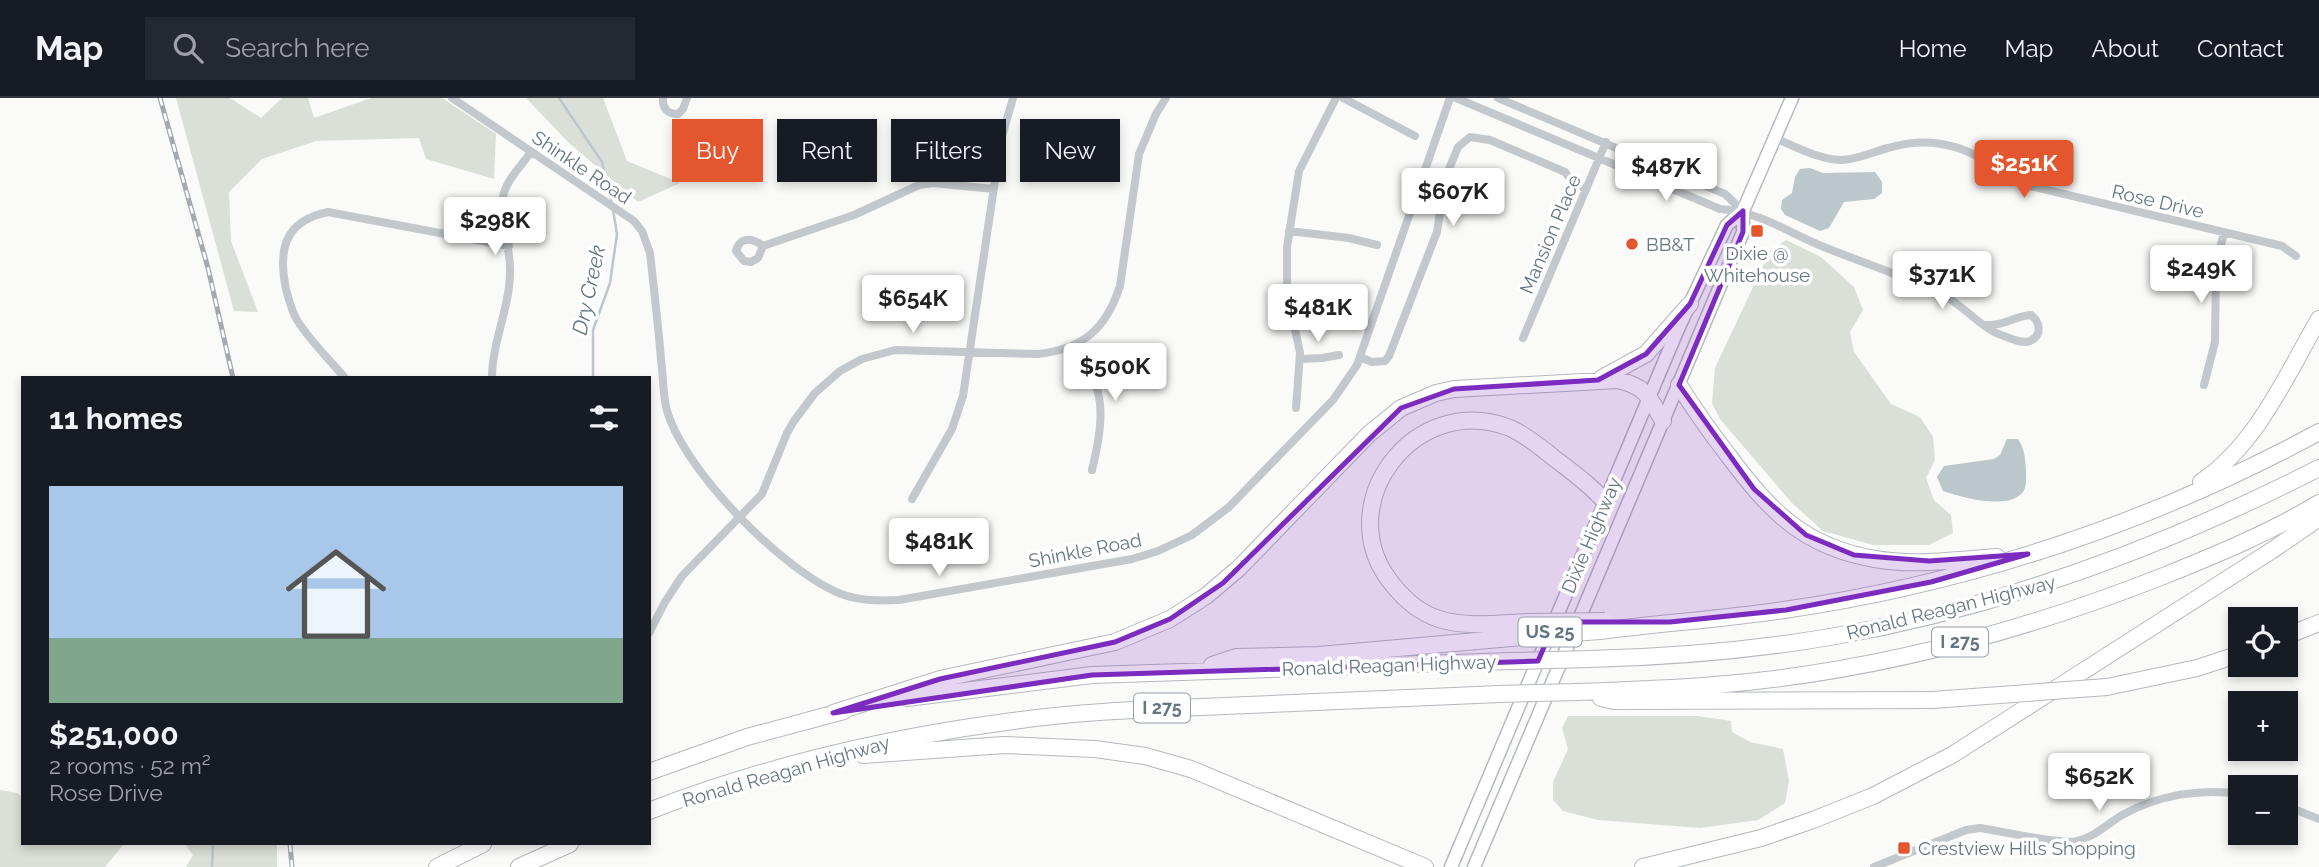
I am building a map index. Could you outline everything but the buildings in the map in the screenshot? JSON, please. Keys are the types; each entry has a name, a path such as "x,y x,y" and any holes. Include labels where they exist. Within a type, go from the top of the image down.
{"highway":[{"path":"1598,380 1646,354 1690,304"},
{"path":"2166,506 2217,472 2240,449 2319,319"},
{"path":"834,713 940,679 1115,642 1170,620 1223,583 1378,426 1417,399 1454,389 1618,380 1636,385 1649,397 1663,421"},
{"path":"1679,385 1705,425 1768,506 1790,524 1825,545 1854,555 1896,561 2028,554"},
{"path":"1526,630 1437,618 1402,597 1380,565 1371,535 1373,501 1385,470 1404,447 1427,432 1457,422 1489,422 1527,437 1596,490 1606,503"},
{"path":"1194,670 1236,657 1319,655 1526,630 1670,622 1786,610 1885,592 1980,569 2166,506 2275,456 2319,432"},
{"name":"Ronald Reagan Highway","path":"651,771 724,744 834,713 908,698 1002,684 1092,675 1194,670 1589,659 1721,652 1901,623 2055,581 2127,555 2230,512 2319,468"},
{"name":"Ronald Reagan Highway","path":"651,810 747,778 829,756 947,730 1015,720 1116,711 1716,685 1855,666 1967,641 2116,594 2200,561 2287,522 2319,503"},
{"path":"1643,867 1761,838 1813,820 1884,790 1952,755 2319,518"},
{"path":"2298,631 2319,623"},
{"path":"1578,692 1614,701 1932,699 2107,687 2197,668 2228,658"},
{"path":"829,756 1004,745 1119,751 1191,769 1425,867"},
{"path":"437,867 481,845"},
{"path":"519,867 568,845"}],"main road":[{"name":"Dixie Highway","path":"1474,867 1743,232 1743,211 1792,98"},
{"name":"Dixie Highway","path":"1451,867 1690,304 1727,225 1743,211"}],"street":[{"name":"Shinkle Road","path":"452,98 634,221 642,231 650,253 666,407 677,435 739,516 779,555 815,581 840,593 866,600 899,600 1132,559 1158,551 1192,535 1229,507 1333,400 1360,357 1450,98"},
{"path":"663,98 662,104 671,114 678,114 684,108 687,98"},
{"path":"912,499 958,415 1002,140 1013,98"},
{"path":"651,629 682,576 762,494 787,432 814,393 840,371 862,359 895,350 1053,353 1079,344 1103,324 1115,304 1120,286 1139,154 1166,98"},
{"path":"1296,408 1299,340 1287,291 1286,272 1294,197 1302,162 1336,98"},
{"path":"1343,98 1415,136"},
{"path":"1456,98 1598,160 1720,209 1743,211"},
{"path":"1498,98 1725,194 1743,211 1816,244 1944,295 1992,332 2020,341 2030,341 2037,336 2039,329 2038,322 2031,315 2024,315 1998,326 1985,325"},
{"path":"1360,357 1372,362 1385,361 1389,356 1437,232 1445,179 1458,147 1464,141 1470,137 1490,140 1565,172 1586,190"},
{"name":"Rose Drive","path":"1775,138 1829,158 1842,160 1854,159 1902,144 1923,142 1949,145 1990,162 2022,184 2282,246 2296,256"},
{"name":"Mansion Place","path":"1523,338 1606,142"},
{"path":"492,376 511,275 502,208 503,197 506,187 531,152"},
{"path":"762,246 853,215 919,185 933,183 994,189"},
{"path":"343,376 299,324 290,305 281,263 282,253 291,233 300,224 309,217 328,212 509,246"},
{"path":"1290,231 1349,238 1377,245"},
{"path":"2204,385 2215,342 2216,267 2224,232"},
{"path":"1079,344 1093,371 1101,398 1098,446 1092,470"},
{"path":"1300,359 1339,355"},
{"path":"1874,867 1966,830 1980,828 2075,842 2091,836 2123,814 2156,800 2194,792 2228,793"},
{"path":"2298,811 2319,819"}],"highlighted area":[{"path":"1743,211 1743,232 1679,385 1754,489 1806,535 1854,555 1929,561 2028,554 1931,582 1786,610 1670,622 1555,622 1538,661 1092,675 833,713 940,679 1115,642 1170,619 1223,583 1401,408 1454,389 1598,380 1646,354 1690,304 1727,225"}],"shaded area":[{"path":"176,98 230,98 261,118 282,98 308,98 314,118 371,98 442,98 496,134 494,179 426,159 419,138 316,141 262,159 229,192 231,241 258,312 234,311"},
{"path":"526,98 603,98 627,161 672,180 672,182 680,183 638,202 568,142"},
{"path":"1810,168 1823,173 1875,172 1882,182 1882,193 1874,199 1844,202 1829,228 1820,231 1785,215 1781,209 1782,200 1792,193 1795,177 1800,169"},
{"path":"1786,240 1821,257 1854,287 1863,310 1850,332 1854,352 1891,404 1920,417 1933,437 1935,460 1926,478 1934,500 1951,515 1953,533 1929,545 1873,545 1823,531 1792,503 1720,419 1712,403 1715,368 1770,251"},
{"path":"2007,439 2018,439 2025,462 2025,487 2016,498 2007,501 1984,501 1943,491 1937,477 1944,466 1994,459 2000,455"},
{"path":"1568,716 1698,716 1731,721 1732,732 1750,742 1783,749 1789,781 1785,803 1758,820 1700,828 1598,820 1563,811 1553,800 1553,782 1568,749 1562,728"},
{"path":"0,790 21,796 21,845 123,845 105,867 0,867"},
{"path":"186,845 277,845 277,867 186,867 193,855"}],"waterway":[{"name":"Dry Creek","path":"559,98 602,162 612,204"},
{"name":"Dry Creek","path":"593,376 593,330 610,283 617,234 613,210"},
{"path":"212,867 213,845"}],"railway":[{"path":"160,98 208,268 233,376"},
{"path":"290,845 292,867"}],"place":[{"name":"Dixie @ Whitehouse","path":"1757,231"},
{"name":"BB&T","path":"1632,244"},
{"name":"Crestview Hills Shopping","path":"1904,848"}]}
